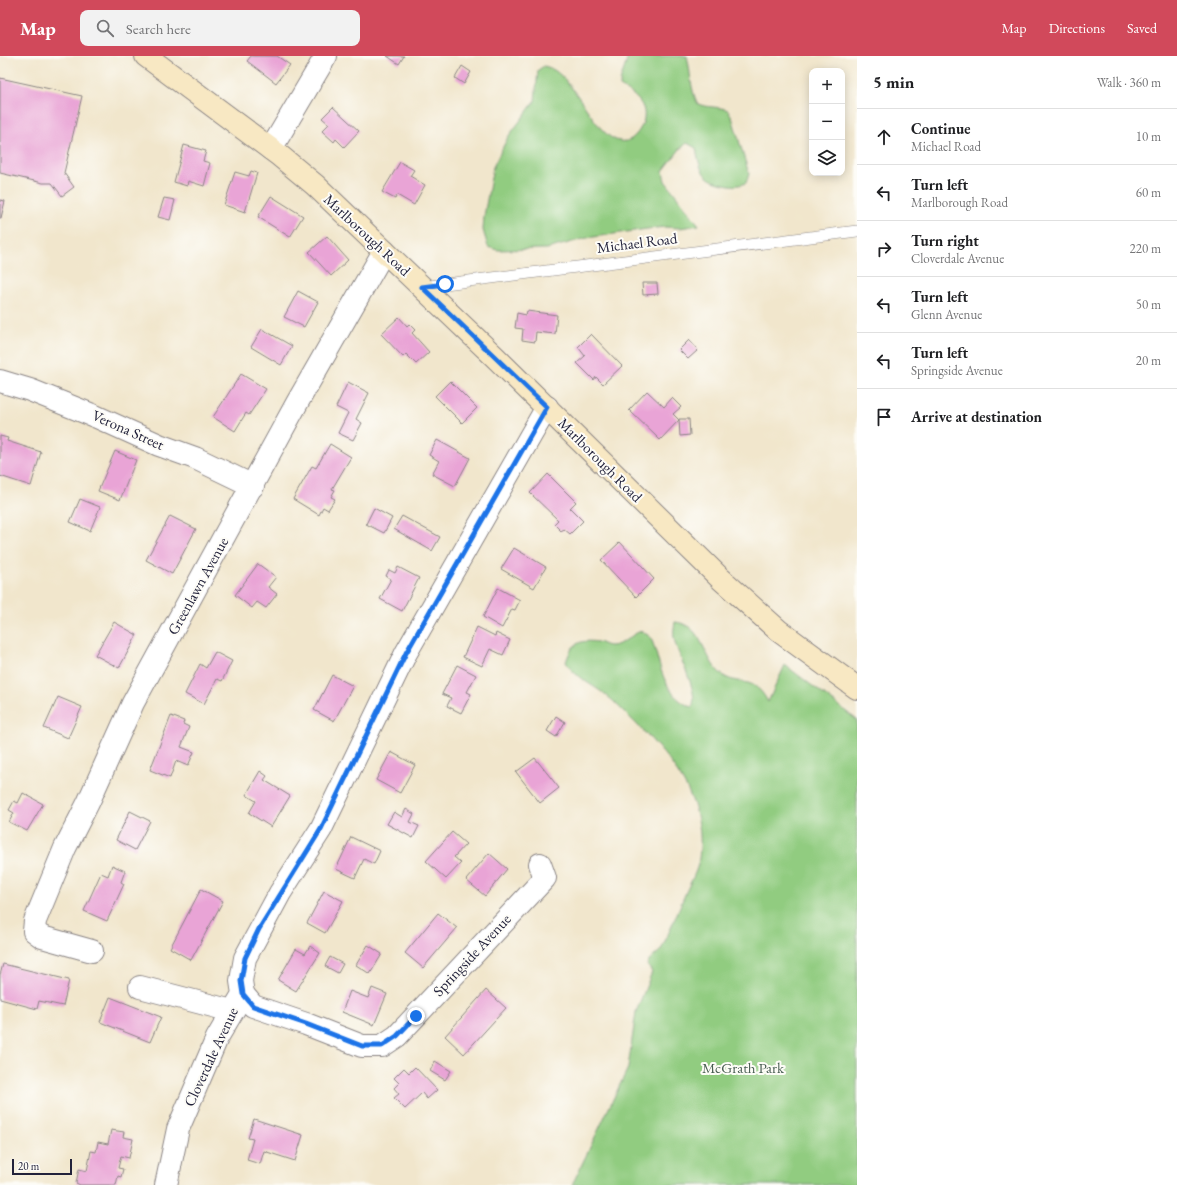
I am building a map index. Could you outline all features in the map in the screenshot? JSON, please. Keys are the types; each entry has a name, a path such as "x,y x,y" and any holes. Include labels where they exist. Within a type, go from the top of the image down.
{"street":[{"name":"Marlborough Road","path":"146,56 271,149 315,186 547,407 662,522 747,604 791,641 857,688"},
{"path":"271,149 326,56"},
{"name":"Greenlawn Avenue","path":"92,950 42,937 34,931 35,921 65,848 88,803 133,703 253,486 297,403 384,251"},
{"name":"Verona Street","path":"0,381 30,390 97,416 159,445 195,458 253,486"},
{"name":"Cloverdale Avenue","path":"166,1185 178,1129 217,1038 237,1002 245,958 259,929 321,829 406,653 547,407"},
{"name":"Springside Avenue","path":"237,1002 306,1024 362,1046 380,1046 397,1036 542,871"},
{"path":"140,987 237,1002"}],"lane":[{"name":"Michael Road","path":"422,287 857,231"}],"green space":[{"path":"628,56 687,56 692,87 698,104 728,110 732,117 749,174 746,183 730,185 711,180 701,168 696,148 687,143 680,149 663,171 665,181 699,225 680,228 665,227 647,229 587,238 547,249 497,250 488,247 483,230 484,216 493,167 508,137 535,101 538,70 544,66 555,71 566,81 605,133 616,140 627,141 633,138 639,131 644,115 641,103 637,98 620,86"},
{"name":"McGrath Park","path":"675,622 684,624 691,628 701,641 718,671 731,680 750,684 756,687 768,702 785,665 857,720 857,1185 572,1185 628,1068 636,1012 652,972 647,965 650,960 661,950 694,874 698,864 700,838 697,815 689,793 678,772 647,735 612,700 575,674 566,662 573,647 581,642 591,641 608,646 614,646 641,631 648,635 652,640 664,678 672,692 684,703 692,707 694,700 691,683 674,638"}],"building":[{"path":"251,56 277,56 290,65 276,83 247,61"},
{"path":"387,56 404,56 399,64"},
{"path":"462,66 471,72 464,84 455,78"},
{"path":"0,78 82,96 64,173 74,187 62,196 52,183 43,183 0,173"},
{"path":"333,107 359,131 344,147 336,139 334,142 322,131 329,124 322,118"},
{"path":"184,145 206,151 203,161 210,163 204,186 188,181 187,186 174,182"},
{"path":"400,162 414,170 410,176 425,185 414,205 397,195 395,199 382,192"},
{"path":"251,171 257,173 245,212 224,205 235,172 249,176"},
{"path":"271,196 303,216 290,237 258,217"},
{"path":"164,198 175,200 170,220 158,217"},
{"path":"0,200 5,201 1,218 0,218"},
{"path":"327,236 348,260 331,276 309,252"},
{"path":"642,283 657,283 658,294 643,295"},
{"path":"298,291 318,302 304,327 284,317"},
{"path":"527,311 557,315 555,334 536,332 535,342 522,340 523,329 515,328 517,313 526,315"},
{"path":"399,317 407,326 409,324 415,330 412,333 429,352 416,364 406,354 403,357 381,334"},
{"path":"262,329 292,346 281,365 251,347"},
{"path":"591,334 622,366 603,384 596,377 594,380 577,363 585,356 578,347"},
{"path":"689,340 698,350 688,359 679,350"},
{"path":"241,374 266,389 249,415 246,413 235,431 213,417"},
{"path":"450,381 477,408 462,423 435,396"},
{"path":"348,382 369,393 356,419 362,423 353,440 338,433 348,413 336,407"},
{"path":"647,391 664,407 672,398 681,407 673,414 679,420 660,440 629,410"},
{"path":"679,419 689,419 690,435 680,436"},
{"path":"0,436 8,438 7,441 41,452 31,486 0,476"},
{"path":"437,440 470,458 455,486 432,474 439,461 429,455"},
{"path":"330,444 351,457 332,489 335,490 331,497 335,499 328,510 323,507 319,515 293,499 312,466 316,468"},
{"path":"115,451 136,460 120,500 98,491"},
{"path":"548,474 576,502 570,508 583,521 570,534 564,529 561,531 554,524 558,520 530,493"},
{"path":"80,499 100,507 90,531 70,522"},
{"path":"374,508 392,518 384,533 366,524"},
{"path":"170,516 196,529 172,574 146,560"},
{"path":"402,516 440,537 432,551 394,529"},
{"path":"620,542 654,579 636,597 601,560"},
{"path":"514,548 546,567 534,588 501,569"},
{"path":"258,564 276,577 268,587 277,594 266,608 257,602 252,608 235,595"},
{"path":"398,567 419,578 402,611 380,599 391,579 386,576 389,570 395,573"},
{"path":"498,588 520,600 515,610 512,609 502,628 483,617"},
{"path":"114,622 137,635 119,668 95,655"},
{"path":"477,627 495,636 496,633 510,640 503,655 490,649 482,666 463,657"},
{"path":"215,652 232,661 222,681 217,679 204,704 185,694 200,664 206,668"},
{"path":"457,665 476,675 467,692 471,694 461,713 447,706 451,698 442,694"},
{"path":"332,675 353,686 334,721 314,710"},
{"path":"58,697 82,707 68,738 44,728"},
{"path":"171,716 184,721 183,724 189,727 181,747 194,752 188,766 176,761 170,778 150,770"},
{"path":"556,716 565,722 556,737 547,731"},
{"path":"391,752 415,765 400,793 376,780"},
{"path":"535,758 559,788 540,803 516,772"},
{"path":"260,771 267,776 264,780 290,796 271,827 249,813 256,801 246,795"},
{"path":"23,793 43,804 27,831 9,822 14,813 9,810 14,801 18,803"},
{"path":"406,809 414,814 410,822 419,826 413,838 387,824 394,812 402,817"},
{"path":"130,811 150,821 135,850 116,840"},
{"path":"452,832 466,844 454,857 461,863 446,879 426,861"},
{"path":"351,837 380,851 374,864 364,859 355,878 336,869"},
{"path":"489,853 507,869 485,896 466,880"},
{"path":"112,865 125,871 121,882 124,884 107,921 84,911 101,873 108,876"},
{"path":"201,889 223,901 191,960 170,948"},
{"path":"324,891 343,901 325,933 307,923"},
{"path":"438,913 457,928 423,968 405,953"},
{"path":"368,945 382,954 370,974 356,965"},
{"path":"310,946 320,953 296,991 278,980 296,949 305,954"},
{"path":"330,957 343,964 338,973 325,966"},
{"path":"3,964 69,980 63,1006 39,1001 37,1009 0,999 0,975"},
{"path":"372,988 387,994 374,1025 342,1012 350,991 368,998"},
{"path":"486,990 506,1008 464,1054 445,1036"},
{"path":"110,997 161,1017 150,1042 100,1022"},
{"path":"435,1061 451,1071 445,1080 430,1071"},
{"path":"415,1067 437,1090 427,1099 422,1093 405,1109 394,1098 399,1094 394,1088 399,1083 394,1078 404,1068 409,1073"},
{"path":"254,1119 303,1135 295,1161 264,1151 260,1164 247,1160 253,1139 248,1138"},
{"path":"111,1130 124,1132 123,1137 133,1139 129,1158 121,1156 118,1168 123,1169 121,1177 118,1176 116,1185 80,1185 76,1183 79,1169 87,1171 91,1151 96,1152 98,1142 108,1144"}],"route":[{"path":"416,1016 397,1036 382,1046 362,1046 306,1024 253,1006 243,994 241,981 245,958 259,929 283,888 321,829 350,773 406,653 547,407 422,287 445,284"}]}
